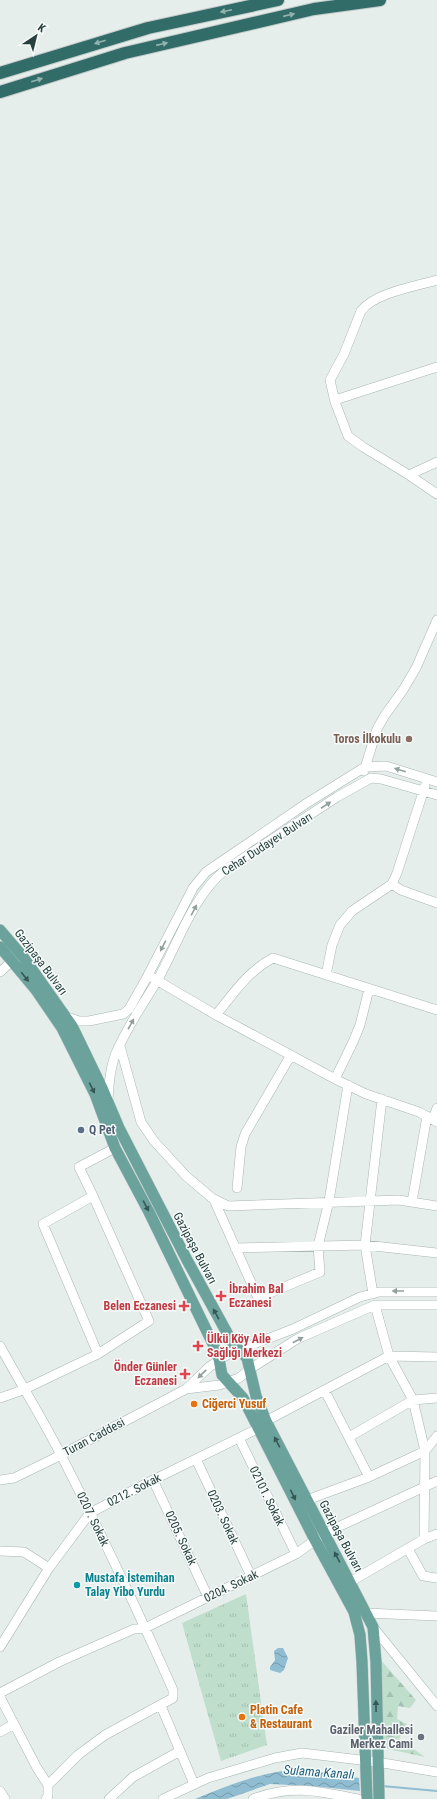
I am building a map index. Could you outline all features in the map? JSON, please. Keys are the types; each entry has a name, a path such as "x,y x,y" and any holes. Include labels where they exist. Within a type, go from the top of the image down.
{"highway":[{"path":"0,73 148,28 278,0"},
{"path":"0,92 125,53 314,9 380,0"}],"main road":[{"name":"Gazipaşa Bulvarı","path":"0,930 24,958 72,1026 108,1100 119,1128 187,1260 232,1342 247,1358 263,1425 315,1540 354,1612 360,1635 372,1761 378,1773 379,1794"},
{"name":"Gazipaşa Bulvarı","path":"0,947 36,990 62,1028 95,1094 115,1148 149,1212 219,1359 222,1375 244,1398 263,1425 307,1500 373,1627 376,1662 372,1761 366,1775 364,1797"}],"street":[{"path":"437,280 377,298 365,305 361,311 344,354 330,380 335,400 348,436 437,494"},
{"path":"335,400 437,368"},
{"path":"409,475 437,462"},
{"path":"363,782 365,767 377,729 416,668 437,620"},
{"name":"Cehar Dudayev Bulvarı","path":"64,1016 79,1021 84,1021 123,1014 129,1010 193,888 206,872 307,803 365,767 386,766 437,782"},
{"name":"Cehar Dudayev Bulvarı","path":"108,1100 110,1076 120,1046 200,898 214,879 232,865 371,778 381,779 437,794"},
{"path":"326,975 332,945 340,925 352,911 392,884 428,779"},
{"path":"392,884 401,890 437,903"},
{"path":"216,1015 248,975 273,958 437,1010"},
{"path":"0,972 12,960"},
{"path":"148,975 216,1015 335,1079 432,1119"},
{"path":"335,1079 360,1024 369,988"},
{"path":"120,1046 141,1122 154,1141 186,1176 214,1200 228,1206 369,1200 399,1200 437,1206"},
{"path":"237,1188 241,1147 245,1134 291,1055"},
{"path":"214,1200 258,1298 320,1272 318,1246 329,1201 348,1085"},
{"path":"374,1294 365,1245 369,1200 382,1099"},
{"path":"412,1202 432,1119 437,1108"},
{"path":"0,1398 23,1390 98,1354 149,1321 93,1196 78,1167 115,1148"},
{"path":"93,1196 43,1224 98,1354"},
{"path":"235,1248 365,1245 437,1254"},
{"path":"186,1389 219,1359 228,1354 293,1329 360,1297 396,1291 437,1292"},
{"path":"186,1389 219,1384 239,1378 250,1369 298,1340 375,1305 437,1304"},
{"path":"375,1305 389,1356 413,1400 425,1452 424,1539"},
{"name":"0207. Sokak","path":"0,1346 23,1390 61,1455 145,1628 173,1690 173,1698 161,1706"},
{"path":"389,1356 437,1358"},
{"name":"0212. Sokak","path":"1,1640 49,1568 90,1513 239,1438 389,1356"},
{"name":"Turan Caddesi","path":"0,1480 14,1478 186,1389"},
{"path":"325,1391 369,1477"},
{"path":"349,1437 413,1400 437,1398"},
{"path":"307,1500 369,1477 425,1452 437,1436"},
{"name":"02101. Sokak","path":"239,1438 296,1554"},
{"name":"0203. Sokak","path":"196,1459 251,1576"},
{"name":"0205. Sokak","path":"153,1480 208,1597"},
{"name":"0204. Sokak","path":"0,1693 59,1662 134,1629 145,1628 296,1554 325,1534 437,1481"},
{"path":"350,1582 424,1539 437,1534"},
{"path":"408,1549 423,1576 437,1578"},
{"path":"0,1551 24,1552 49,1568"},
{"path":"365,1613 437,1616"},
{"path":"373,1627 437,1706"},
{"path":"0,1697 37,1768 48,1785 48,1796 46,1799"},
{"path":"48,1785 78,1755 105,1735 161,1706 194,1784"},
{"path":"0,1732 14,1724"},
{"path":"109,1799 133,1777 180,1751"},
{"path":"163,1799 208,1778 275,1758 302,1753 372,1761 437,1772"},
{"path":"253,1799 269,1793 289,1790 309,1790 364,1797"},
{"path":"306,1799 309,1790"},
{"path":"0,1792 5,1799"}],"green space":[{"path":"246,1594 267,1745 221,1761 182,1623"},
{"path":"379,1658 416,1700 410,1708 398,1706 397,1719 407,1724 399,1739 425,1757 383,1748"}],"water":[{"path":"278,1648 283,1648 288,1658 284,1670 280,1673 270,1670 270,1667 275,1660 274,1651"},
{"path":"282,1771 320,1772 359,1778 360,1791 312,1786 270,1784 227,1799 195,1799 238,1782"}],"waterway":[{"name":"Sulama Kanalı","path":"382,1786 437,1791"}],"place":[{"name":"Toros İlkokulu","path":"409,739"},
{"name":"Q Pet","path":"81,1130"},
{"name":"İbrahim Bal Eczanesi","path":"221,1296"},
{"name":"Belen Eczanesi","path":"184,1306"},
{"name":"Ülkü Köy Aile Sağlığı Merkezi","path":"198,1346"},
{"name":"Önder Günler Eczanesi","path":"185,1374"},
{"name":"Ciğerci Yusuf","path":"194,1404"},
{"name":"Mustafa İstemihan Talay Yibo Yurdu","path":"77,1585"},
{"name":"Platin Cafe & Restaurant","path":"242,1717"},
{"name":"Gaziler Mahallesi Merkez Cami","path":"421,1737"}]}
